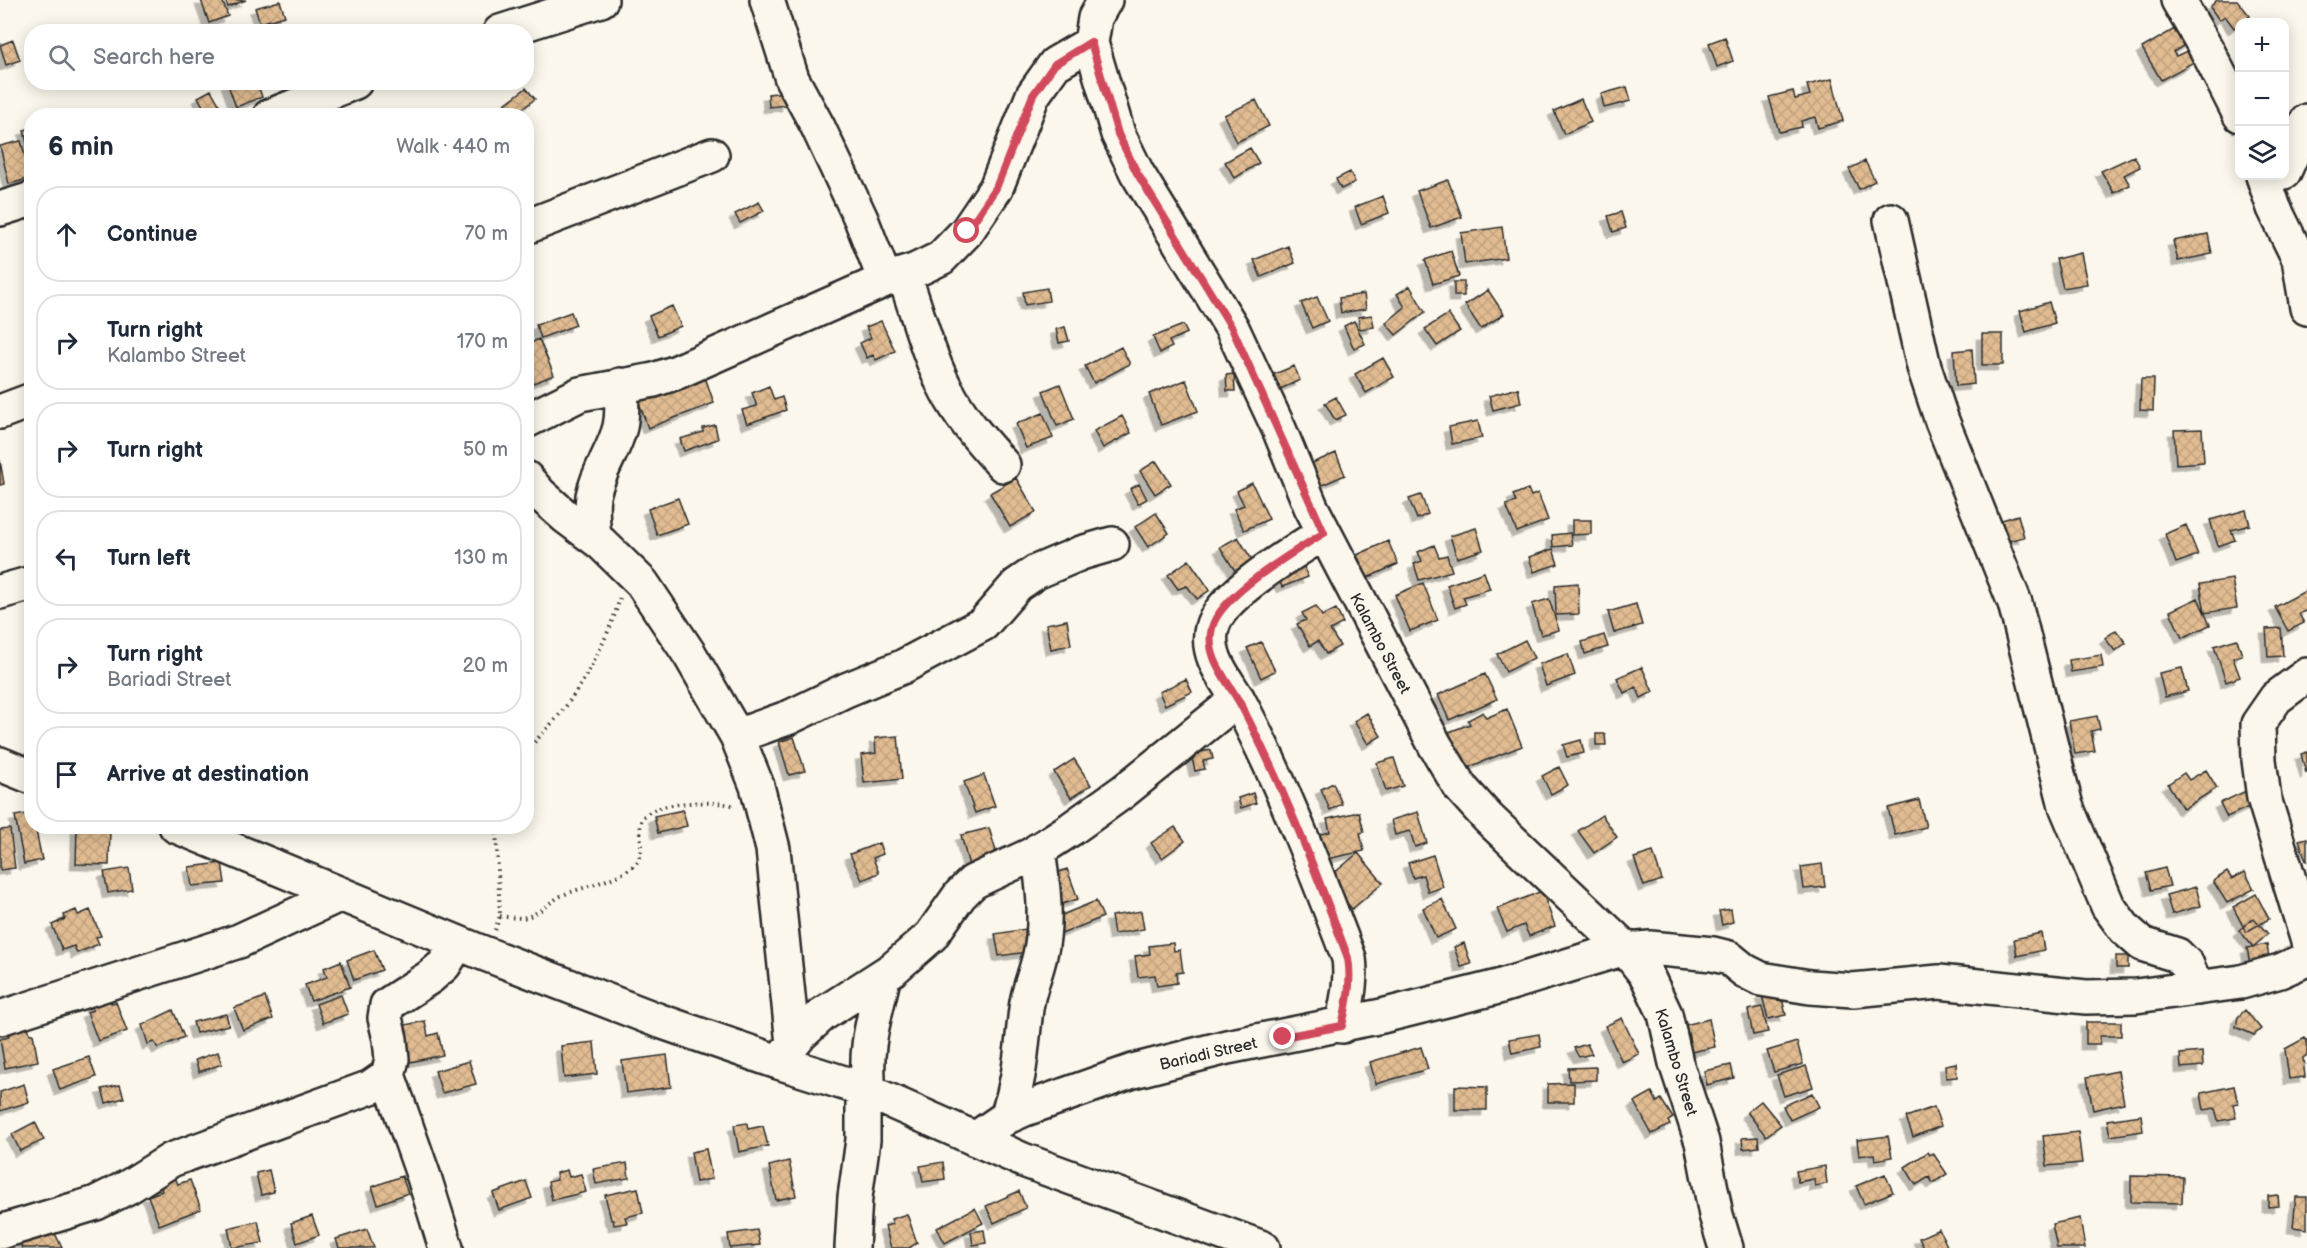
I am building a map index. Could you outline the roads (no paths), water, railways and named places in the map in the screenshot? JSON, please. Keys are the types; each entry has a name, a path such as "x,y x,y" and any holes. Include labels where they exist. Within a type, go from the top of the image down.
{"street":[{"path":"767,0 792,79 818,127 861,219 895,277 952,401 977,436 1003,465"},
{"name":"Kalambo Street","path":"1105,0 1095,18 1091,42 1118,134 1137,173 1232,328 1324,533 1435,745 1460,787 1488,818 1626,949 1647,976 1665,1014 1676,1063 1702,1143 1716,1215 1726,1248"},
{"path":"2178,0 2235,105"},
{"path":"524,24 591,2"},
{"path":"534,417 580,394 654,380 677,372 941,258 967,231 996,188 1033,95 1055,64 1091,42"},
{"path":"290,108 335,90"},
{"path":"2307,121 2275,181 2298,259 2307,308"},
{"path":"534,224 712,155"},
{"path":"0,209 24,202"},
{"path":"1891,220 1924,367 1941,421 2015,603 2066,806 2108,906 2125,929 2142,944 2177,955 2187,965 2197,988"},
{"path":"594,537 593,494 599,474 620,427 623,409 620,385"},
{"path":"0,412 24,403"},
{"path":"534,487 566,517 594,537 642,583 690,655 737,736 757,786 774,849 785,1053"},
{"path":"1324,533 1289,554 1247,585 1226,605 1212,627 1211,645 1217,667 1238,699 1268,757 1308,851 1348,958 1351,974 1342,1026"},
{"path":"737,736 790,717 846,690 902,667 983,624 1017,585 1036,572 1081,553 1112,544"},
{"path":"0,592 24,585"},
{"path":"2307,675 2276,698 2258,724 2259,760 2264,798 2307,938"},
{"path":"785,1053 822,1014 884,975 931,936 960,895 973,882 1038,850 1124,791 1238,699"},
{"path":"195,834 468,947 657,1020 785,1053 975,1139 1060,1174 1263,1248"},
{"path":"1007,1117 1020,1073 1029,990 1040,955 1044,894 1038,850"},
{"path":"0,1018 239,941 340,894"},
{"path":"446,1248 388,1075 392,1059 390,1039 384,1018 387,1005 430,977 468,947"},
{"name":"Bariadi Street","path":"975,1139 1007,1117 1132,1071 1227,1047 1342,1026 1498,987 1626,949 1650,948 1713,954 1729,958 1745,971 1761,979 1844,990 1939,982 2086,997 2136,996 2241,982 2280,971 2307,959"},
{"path":"852,1248 866,1090 867,1048 884,975"},
{"path":"0,1232 96,1203 128,1187 171,1160 371,1087 388,1075"}]}
